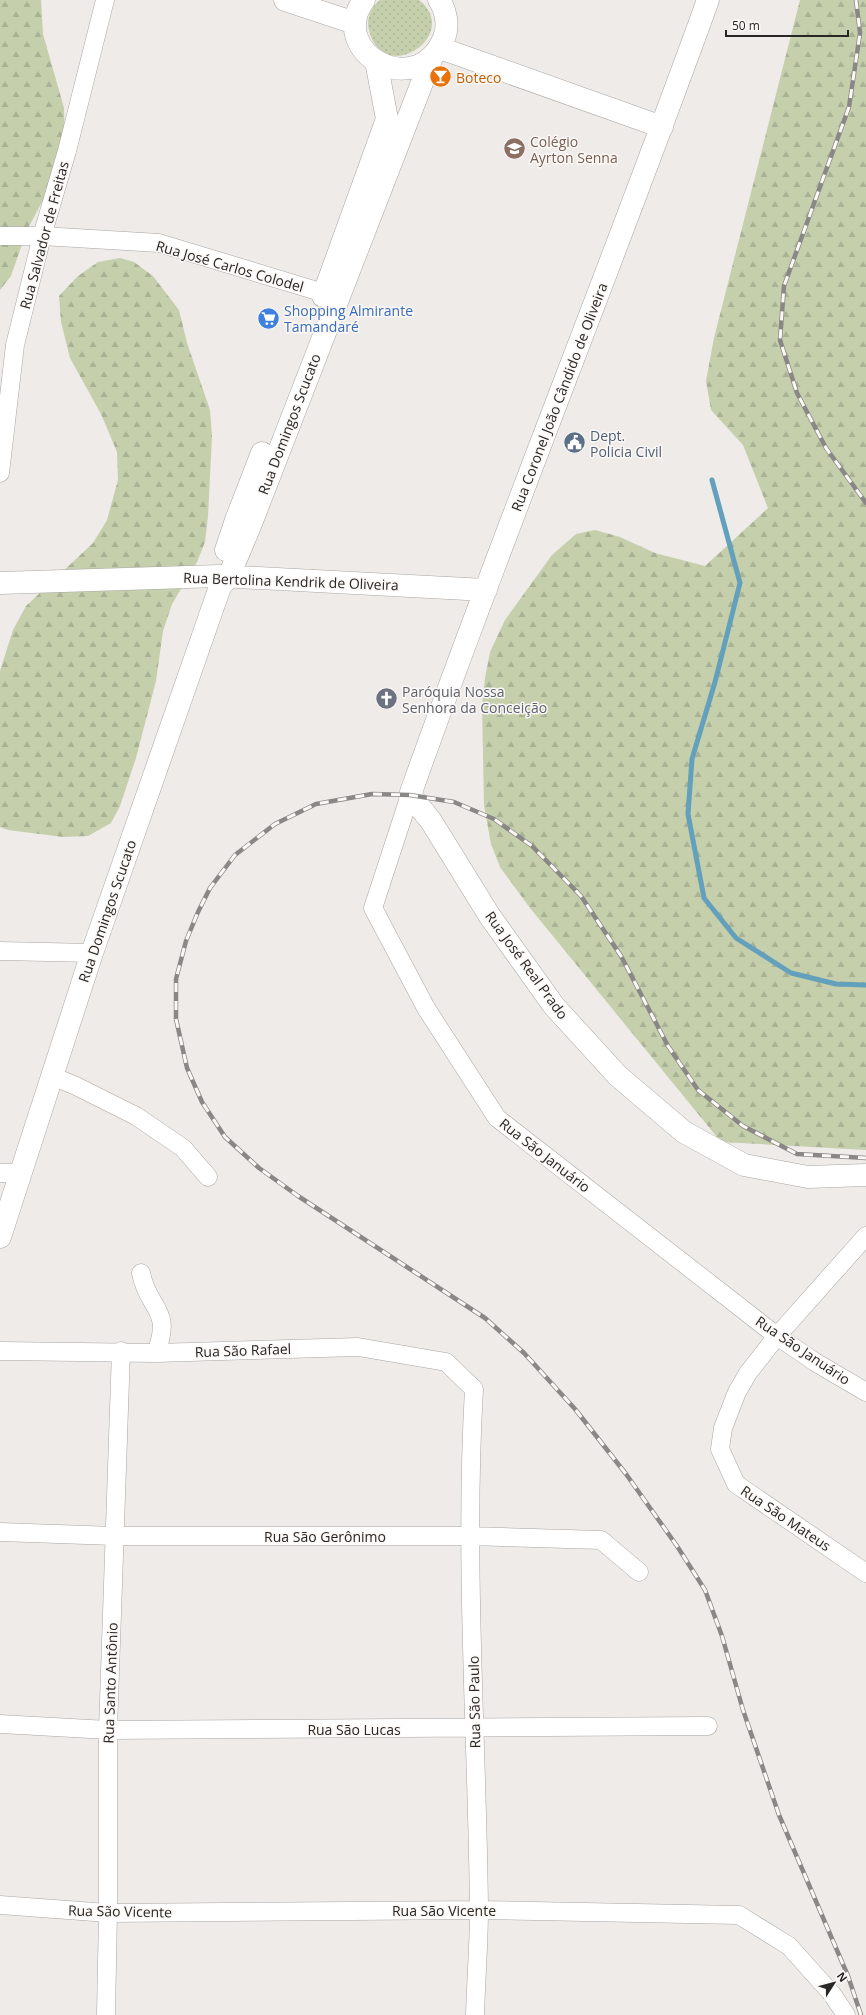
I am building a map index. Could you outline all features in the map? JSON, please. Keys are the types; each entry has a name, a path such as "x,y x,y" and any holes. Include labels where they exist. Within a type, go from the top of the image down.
{"street":[{"name":"Rua Salvador de Freitas","path":"0,473 15,345 42,236 67,152 105,0"},
{"path":"285,0 354,23"},
{"name":"Rua Coronel João Cândido de Oliveira","path":"410,795 486,590 662,127 708,0"},
{"path":"359,1 354,23 356,35 367,55 390,68 405,69 420,66 436,53 662,127"},
{"name":"Rua Domingos Scucato","path":"0,1237 10,1173 52,1076 92,953 223,580 331,295 436,53 446,34 446,6"},
{"name":"Rua Domingos Scucato","path":"331,295 387,119 376,61"},
{"name":"Rua José Carlos Colodel","path":"0,236 42,236 158,243 331,295"},
{"name":"Rua Bertolina Kendrik de Oliveira","path":"0,583 223,580 486,590"},
{"name":"Rua José Real Prado","path":"410,795 431,821 489,915 554,1006 618,1076 684,1132 744,1165 808,1177 866,1175"},
{"name":"Rua São Januário","path":"410,795 373,908 426,1008 497,1118 777,1336 815,1362 866,1392"},
{"path":"0,951 92,953"},
{"path":"52,1076 90,1092 136,1116 183,1148 208,1177"},
{"name":"Rua São Mateus","path":"866,1236 777,1336 748,1373 737,1392 723,1428 720,1449 736,1484 866,1573"},
{"path":"141,1273 145,1286 162,1318 162,1336 156,1353"},
{"name":"Rua São Rafael","path":"0,1351 121,1351 156,1353 358,1347 446,1362 474,1389"},
{"name":"Rua Santo Antônio","path":"106,2015 108,1913 108,1730 121,1351"},
{"name":"Rua São Paulo","path":"474,1389 470,1450 479,1910 475,2015"},
{"name":"Rua São Gerônimo","path":"0,1532 115,1536 471,1536 601,1540 639,1572"},
{"name":"Rua São Lucas","path":"0,1724 108,1730 475,1729 708,1726"},
{"name":"Rua São Vicente","path":"0,1905 108,1913 479,1910 739,1915 789,1946 832,1994 846,2015"}],"green space":[{"path":"0,0 41,0 43,34 64,108 65,145 55,178 27,230 11,276 0,290"},
{"path":"380,0 419,0 430,14 432,28 426,40 416,50 403,55 389,55 377,47 369,30 368,22 372,10"},
{"path":"800,0 866,0 866,1150 721,1142 530,908 500,867 491,844 484,805 482,706 490,652 505,620 552,555 576,534 595,530 620,537 655,553 705,566 768,508 743,445 711,410 706,381 714,338"},
{"path":"120,258 134,262 153,276 179,310 187,343 210,410 212,436 208,516 205,542 197,562 172,604 163,631 156,681 136,758 120,806 111,823 88,836 63,837 8,830 0,827 0,671 13,630 26,606 93,543 107,520 118,480 117,452 101,414 70,358 61,322 59,296 78,276 98,262"}],"waterway":[{"path":"712,480 740,583 715,682 692,759 688,814 704,898 736,938 791,973 836,984 866,985"}],"railway":[{"path":"856,0 860,33 849,107 784,286 780,340 797,393 826,448 866,503"},
{"path":"861,2015 848,1976 779,1815 743,1710 722,1636 705,1590 677,1546 626,1474 575,1409 524,1353 485,1318 298,1196 259,1168 225,1137 202,1102 187,1068 176,1019 176,979 186,941 210,888 235,855 275,824 316,804 372,794 410,795 454,802 494,819 532,846 581,896 621,956 668,1046 698,1090 743,1126 797,1154 866,1158"}],"place":[{"name":"Boteco","path":"440,77"},
{"name":"Colégio Ayrton Senna","path":"515,149"},
{"name":"Shopping Almirante Tamandaré","path":"269,318"},
{"name":"Dept. Policia Civil","path":"574,443"},
{"name":"Paróquia Nossa Senhora da Conceição","path":"386,699"}]}
